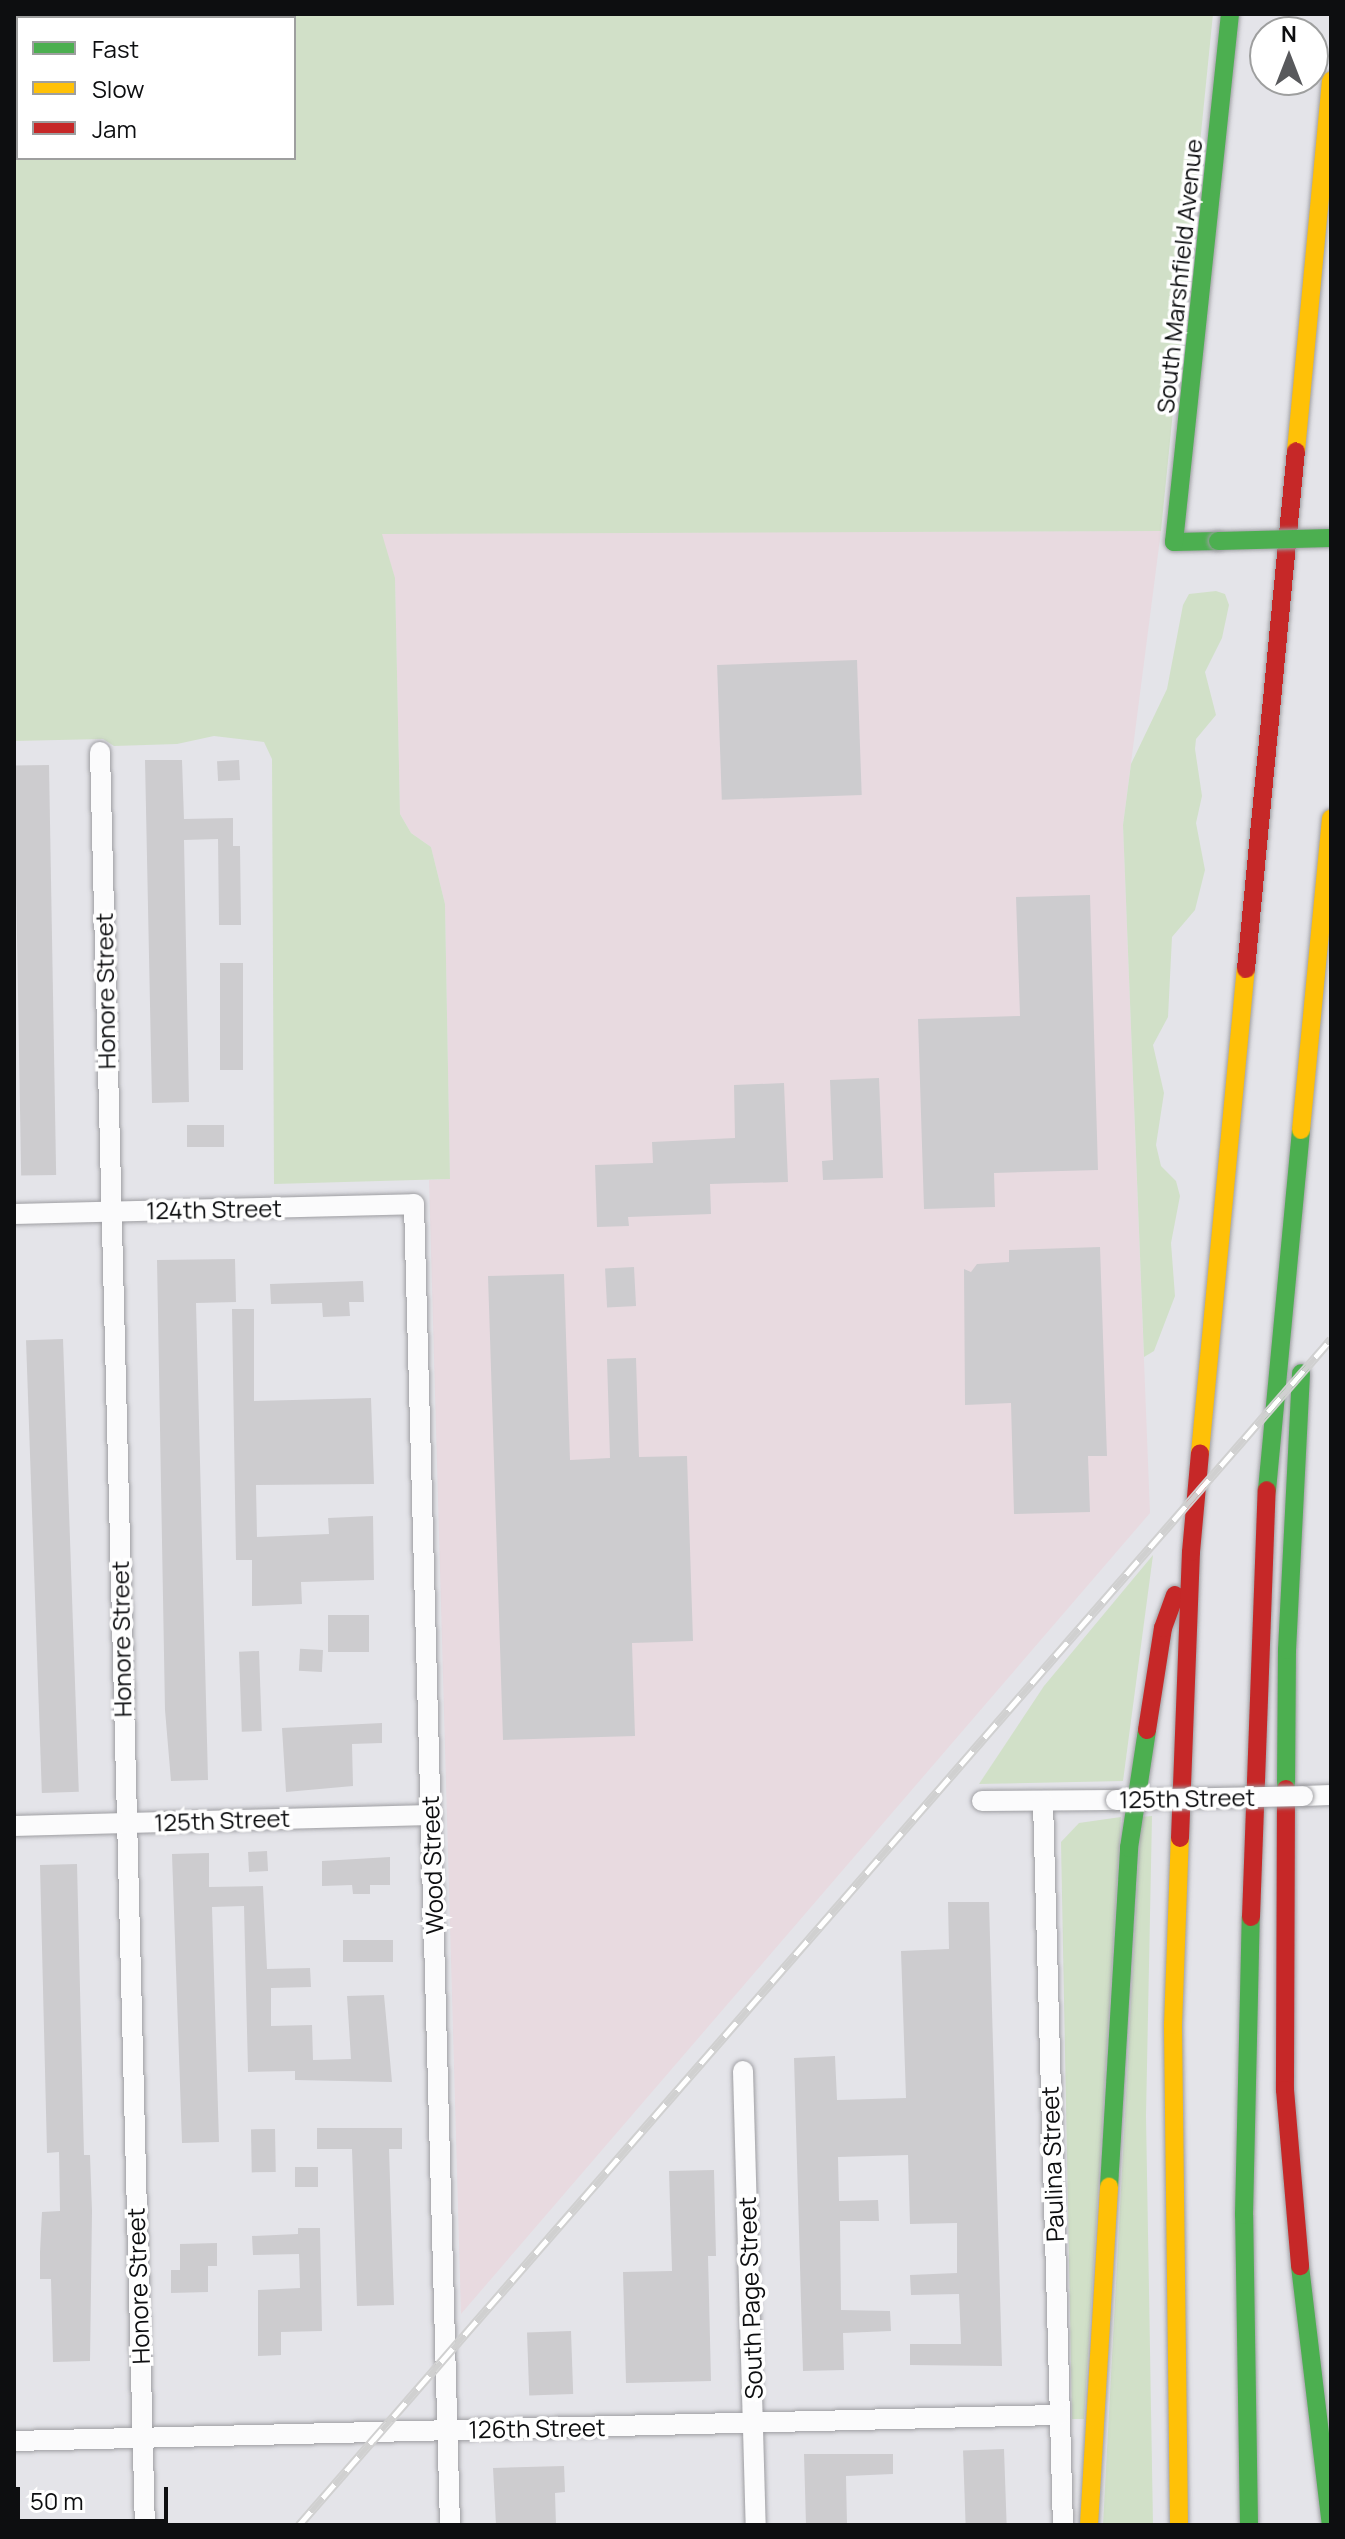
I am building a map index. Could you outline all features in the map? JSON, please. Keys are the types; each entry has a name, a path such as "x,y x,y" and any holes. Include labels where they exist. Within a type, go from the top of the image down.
{"main road":[{"name":"South Marshfield Avenue","path":"1230,14 1174,542 1331,538"},
{"path":"1179,2525 1173,2041 1191,1552 1331,81"},
{"path":"1249,2525 1244,2215 1254,1772 1268,1469 1331,818"},
{"path":"1304,1091 1302,1339 1287,1650 1285,2090 1293,2209 1331,2525"},
{"path":"1089,2525 1129,1848 1163,1628 1191,1552"}],"street":[{"name":"Honore Street","path":"100,752 145,2525"},
{"name":"124th Street","path":"14,1214 414,1204"},
{"name":"Wood Street","path":"414,1204 450,2525"},
{"name":"125th Street","path":"982,1801 1331,1795"},
{"name":"Paulina Street","path":"1043,1802 1063,2525"},
{"name":"125th Street","path":"14,1826 430,1815"},
{"name":"South Page Street","path":"743,2071 756,2525"},
{"name":"126th Street","path":"14,2441 1059,2415"}],"shaded area":[{"path":"1161,531 1123,825 1150,1513 461,2314 429,1180 450,1179 445,904 431,847 411,833 400,814 395,579 381,533"}],"green space":[{"path":"14,14 1213,14 1161,531 382,534 395,578 400,814 411,833 431,847 445,904 450,1179 274,1184 272,759 264,742 214,736 177,744 114,746 103,739 14,741"},
{"path":"1216,591 1225,594 1229,605 1222,638 1205,672 1216,715 1196,739 1195,749 1202,796 1196,823 1205,870 1195,910 1172,937 1168,1017 1153,1045 1164,1093 1156,1145 1161,1166 1176,1181 1180,1196 1171,1243 1175,1296 1154,1351 1144,1357 1123,825 1131,764 1167,689 1183,605 1189,594"},
{"path":"1153,1555 1123,1781 979,1784 1044,1686"},
{"path":"1152,1816 1146,2116 1153,2525 1103,2525 1141,1817"},
{"path":"1121,1817 1084,2419 1072,2419 1061,1842 1079,1823"}],"building":[{"path":"857,660 862,795 722,800 717,665"},
{"path":"145,760 182,760 184,819 233,818 233,846 240,846 241,925 219,925 218,839 184,840 189,1102 152,1103"},
{"path":"239,760 240,780 218,781 217,761"},
{"path":"49,765 56,1175 21,1176 14,766"},
{"path":"1090,895 1098,1170 994,1173 995,1207 924,1209 918,1019 1020,1016 1016,897"},
{"path":"220,963 243,963 243,1070 220,1070"},
{"path":"879,1078 883,1178 823,1180 822,1161 833,1160 830,1080"},
{"path":"784,1083 788,1182 710,1184 711,1214 628,1217 629,1226 597,1227 595,1165 653,1163 652,1142 735,1138 734,1085"},
{"path":"187,1125 224,1125 224,1147 187,1147"},
{"path":"1100,1247 1107,1456 1088,1456 1090,1512 1014,1514 1011,1403 965,1405 964,1269 971,1272 977,1264 1009,1262 1009,1250"},
{"path":"235,1259 236,1302 196,1303 208,1780 171,1781 165,1710 157,1260"},
{"path":"634,1267 636,1306 607,1307 605,1269"},
{"path":"564,1274 570,1460 610,1458 607,1359 636,1358 639,1457 687,1456 693,1641 632,1643 635,1736 503,1740 488,1276"},
{"path":"363,1281 364,1302 349,1302 350,1316 323,1317 322,1303 271,1304 270,1284"},
{"path":"232,1309 254,1309 254,1401 371,1398 374,1484 256,1485 257,1537 329,1534 328,1518 373,1516 374,1580 301,1582 302,1604 252,1606 252,1560 236,1560"},
{"path":"63,1339 79,1792 42,1793 26,1340"},
{"path":"328,1615 369,1615 369,1652 328,1652"},
{"path":"300,1649 323,1650 322,1672 299,1671"},
{"path":"259,1651 262,1731 242,1732 239,1652"},
{"path":"382,1723 382,1743 352,1744 353,1786 286,1792 282,1728"},
{"path":"267,1851 268,1871 249,1872 248,1852"},
{"path":"209,1853 209,1887 263,1886 267,1969 310,1968 311,1987 271,1988 271,2026 312,2025 313,2060 351,2059 347,1996 384,1995 392,2082 295,2080 295,2071 248,2072 244,1906 212,1907 219,2142 182,2143 172,1854"},
{"path":"390,1857 390,1885 370,1885 370,1894 353,1894 352,1885 322,1886 322,1861"},
{"path":"77,1864 84,2155 90,2155 92,2211 90,2361 53,2362 51,2279 40,2279 40,2252 42,2212 60,2211 59,2152 47,2153 40,1865"},
{"path":"948,1902 989,1902 1002,2366 910,2365 910,2344 961,2344 959,2294 911,2295 910,2275 957,2273 957,2223 910,2224 908,2155 838,2157 839,2201 878,2200 879,2221 840,2221 841,2310 890,2311 891,2331 843,2333 844,2370 803,2371 794,2058 835,2056 837,2100 906,2098 901,1951 949,1949"},
{"path":"343,1940 393,1940 393,1962 343,1962"},
{"path":"317,2128 402,2128 402,2149 389,2149 394,2305 357,2306 352,2149 317,2149"},
{"path":"251,2129 275,2129 276,2172 252,2172"},
{"path":"295,2167 318,2167 318,2187 295,2187"},
{"path":"714,2170 716,2256 708,2256 711,2381 626,2383 623,2272 672,2271 669,2171"},
{"path":"298,2228 320,2228 322,2331 281,2332 281,2355 258,2356 258,2290 300,2288 299,2254 253,2255 252,2236 298,2234"},
{"path":"217,2243 217,2266 208,2266 208,2292 171,2293 171,2270 180,2270 180,2244"},
{"path":"571,2331 573,2394 529,2395 527,2333"},
{"path":"1004,2449 1007,2525 966,2525 963,2450"},
{"path":"804,2454 893,2454 893,2474 846,2476 847,2525 806,2525"},
{"path":"564,2466 565,2492 555,2493 556,2525 496,2525 493,2468"}],"railway":[{"path":"299,2525 1331,1339"}],"traffic: fast":[{"path":"1218,541 1174,542 1230,14"},
{"path":"1218,541 1331,538"},
{"path":"1267,1490 1301,1130"},
{"path":"1286,1789 1287,1650 1301,1373"},
{"path":"1109,2187 1129,1848 1147,1730"},
{"path":"1249,2525 1244,2215 1251,1917"},
{"path":"1300,2266 1331,2525"}],"traffic: slow":[{"path":"1296,451 1331,81"},
{"path":"1301,1130 1331,818"},
{"path":"1200,1453 1246,969"},
{"path":"1179,2525 1173,2025 1180,1838"},
{"path":"1089,2525 1109,2187"}],"traffic: jam":[{"path":"1246,969 1296,451"},
{"path":"1180,1838 1191,1552 1200,1453"},
{"path":"1251,1917 1267,1490"},
{"path":"1147,1730 1163,1628 1175,1595"},
{"path":"1286,1789 1285,2090 1300,2266"}]}
